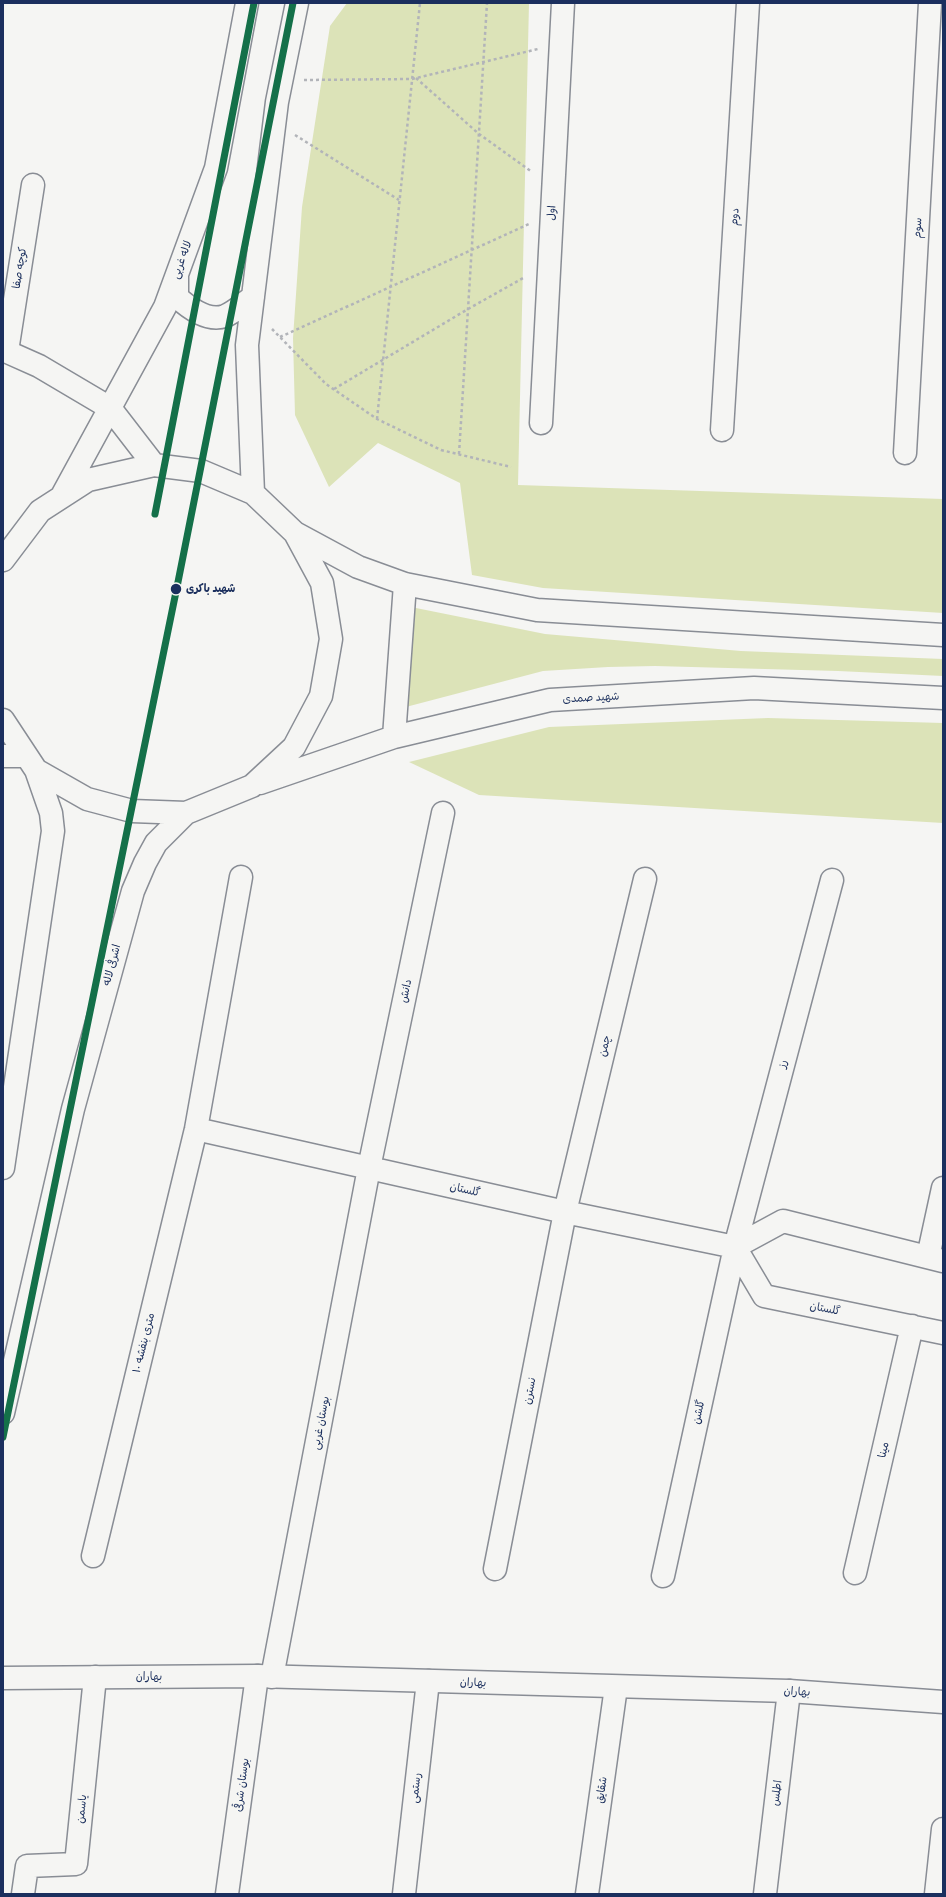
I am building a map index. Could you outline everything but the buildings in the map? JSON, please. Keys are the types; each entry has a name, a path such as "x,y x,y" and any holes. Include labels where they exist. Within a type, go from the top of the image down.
{"main road":[{"name":"لاله غربی","path":"62,497 165,307 177,275 216,168 246,3"},
{"path":"253,493 247,345 275,122 297,3"},
{"name":"اول","path":"541,422 563,3"},
{"name":"دوم","path":"722,430 748,3"},
{"name":"سوم","path":"905,453 930,3"},
{"name":"کوچه صفا","path":"5,350 33,185"},
{"path":"177,275 177,297 188,308 200,313 213,317 224,316 253,303"},
{"path":"5,350 39,366 110,408 154,465"},
{"path":"3,560 40,511 88,480 154,465 201,471 253,493 295,532 358,567 405,584 537,610 943,635"},
{"path":"252,786 294,747 321,696 331,640 322,583 295,532"},
{"path":"394,737 405,584"},
{"name":"شهید صمدی","path":"186,813 252,786 394,737 550,700 754,688 943,698"},
{"path":"3,720 31,763 51,814 53,831 3,1168"},
{"path":"3,756 31,763 87,799 132,811 186,813"},
{"name":"اشرفی لاله","path":"3,1413 73,1109 133,891 145,863 156,843 186,813"},
{"name":"دانش","path":"369,1168 443,813"},
{"name":"۱۰ متری بنفشه","path":"93,1556 196,1129 241,877"},
{"name":"چمن","path":"565,1212 645,879"},
{"name":"رز","path":"735,1247 832,880"},
{"name":"گلستان","path":"196,1129 565,1212 735,1247 764,1296 943,1333"},
{"name":"بوستان غربی","path":"265,1677 369,1168"},
{"path":"735,1247 783,1221 935,1259 943,1188"},
{"name":"نسترن","path":"495,1569 565,1212"},
{"name":"گلشن","path":"663,1576 735,1247"},
{"name":"مینا","path":"856,1573 912,1326"},
{"name":"یاسمن","path":"23,1894 27,1866 76,1864 95,1677"},
{"name":"بهاران","path":"3,1678 265,1677 428,1681 789,1691 943,1702"},
{"name":"بوستان شرقی","path":"227,1894 265,1677"},
{"name":"رستمی","path":"404,1894 428,1681"},
{"name":"شقایق","path":"587,1894 616,1687"},
{"name":"اطلس","path":"765,1894 789,1691"},
{"path":"936,1894 943,1829"}],"path":[{"path":"377,419 399,200 414,79 420,3"},
{"path":"459,454 488,3"},
{"path":"282,80 414,79 561,44"},
{"path":"414,79 479,134 553,188"},
{"path":"275,122 399,200"},
{"path":"280,337 391,288 552,213"},
{"path":"334,389 468,308 550,263"},
{"path":"253,303 280,337 326,384 377,419 441,450 511,467"}],"green space":[{"path":"347,3 529,3 518,485 943,499 943,613 543,588 472,575 460,483 378,443 329,487 295,415 293,338 302,207 330,26"},
{"path":"411,607 545,634 741,651 943,659 943,676 838,671 655,666 608,667 543,671 402,708"},
{"path":"768,718 943,723 943,823 479,795 409,762 549,727"}],"transit line":[{"path":"155,514 254,3"},
{"path":"3,1437 178,582 293,3"}],"place":[{"name":"شهید باکری","path":"176,589"}]}
